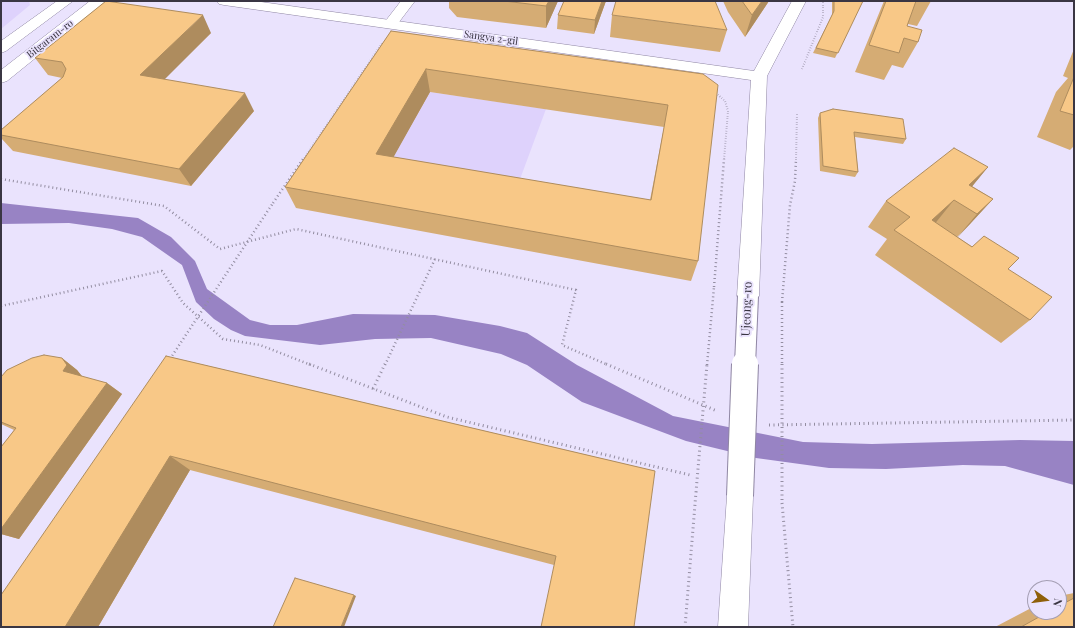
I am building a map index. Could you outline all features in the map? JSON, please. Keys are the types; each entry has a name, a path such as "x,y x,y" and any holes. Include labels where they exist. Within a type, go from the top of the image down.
{"street":[{"name":"Bitgaram-ro","path":"1,48 66,1"},
{"name":"Bitgaram-ro","path":"1,78 99,1"},
{"name":"Sangya 2-gil","path":"224,1 759,76"},
{"path":"391,24 408,1"},
{"name":"Ujeong-ro","path":"733,627 759,76 799,1"}],"path":[{"path":"802,69 823,17 823,1"},
{"path":"169,361 273,203 384,39"},
{"path":"686,627 728,111 725,101 716,93"},
{"path":"793,627 782,503 782,302 790,205 795,181 797,114"},
{"path":"1,179 164,206 220,249 296,229 576,290 562,345 721,413"},
{"path":"373,389 435,259"},
{"path":"1,306 162,271 183,303 223,339 260,345 447,417 690,475"},
{"path":"766,426 1074,420"}],"shaded area":[{"path":"1,1 29,1 30,5 1,29"},
{"path":"430,92 546,109 513,198 383,176"},
{"path":"1,203 138,218 171,237 195,261 207,289 250,320 270,325 297,325 353,314 435,315 500,326 527,333 577,365 673,416 803,442 872,444 1020,440 1074,441 1074,485 1005,466 963,465 886,469 829,468 756,458 686,441 582,402 527,365 501,354 431,338 375,339 320,345 245,336 231,330 214,319 196,302 182,265 142,237 112,229 69,223 1,224"}],"building":[{"path":"106,1 203,15 140,75 245,93 179,169 1,135 1,130 63,77 66,69 62,62 35,58"},
{"path":"504,1 549,1 546,6"},
{"path":"564,1 602,1 595,20 558,15"},
{"path":"616,1 715,1 727,30 612,15"},
{"path":"742,1 762,1 752,15"},
{"path":"834,1 863,1 838,53 816,48 834,11"},
{"path":"886,1 916,1 907,26 922,30 918,42 904,38 899,53 869,45"},
{"path":"391,31 703,74 718,85 698,261 285,187","holes":["426,69 668,105 651,200 376,154"]},
{"path":"1074,77 1074,115 1060,111"},
{"path":"833,109 903,119 906,139 854,132 858,172 823,166 820,113"},
{"path":"954,148 988,167 969,185 993,199 977,214 954,200 932,220 972,247 984,236 1019,258 1008,269 1052,297 1030,320 894,230 910,217 886,201"},
{"path":"44,355 62,358 67,365 63,371 107,383 1,529 1,447 16,428 1,422 1,377 7,370 32,358"},
{"path":"166,356 655,471 634,627 541,627 556,556 170,456 65,627 1,627 1,595"},
{"path":"295,578 354,595 341,627 273,627"},
{"path":"1074,598 1074,627 1021,627 1034,620 1067,620 1067,602"}]}
